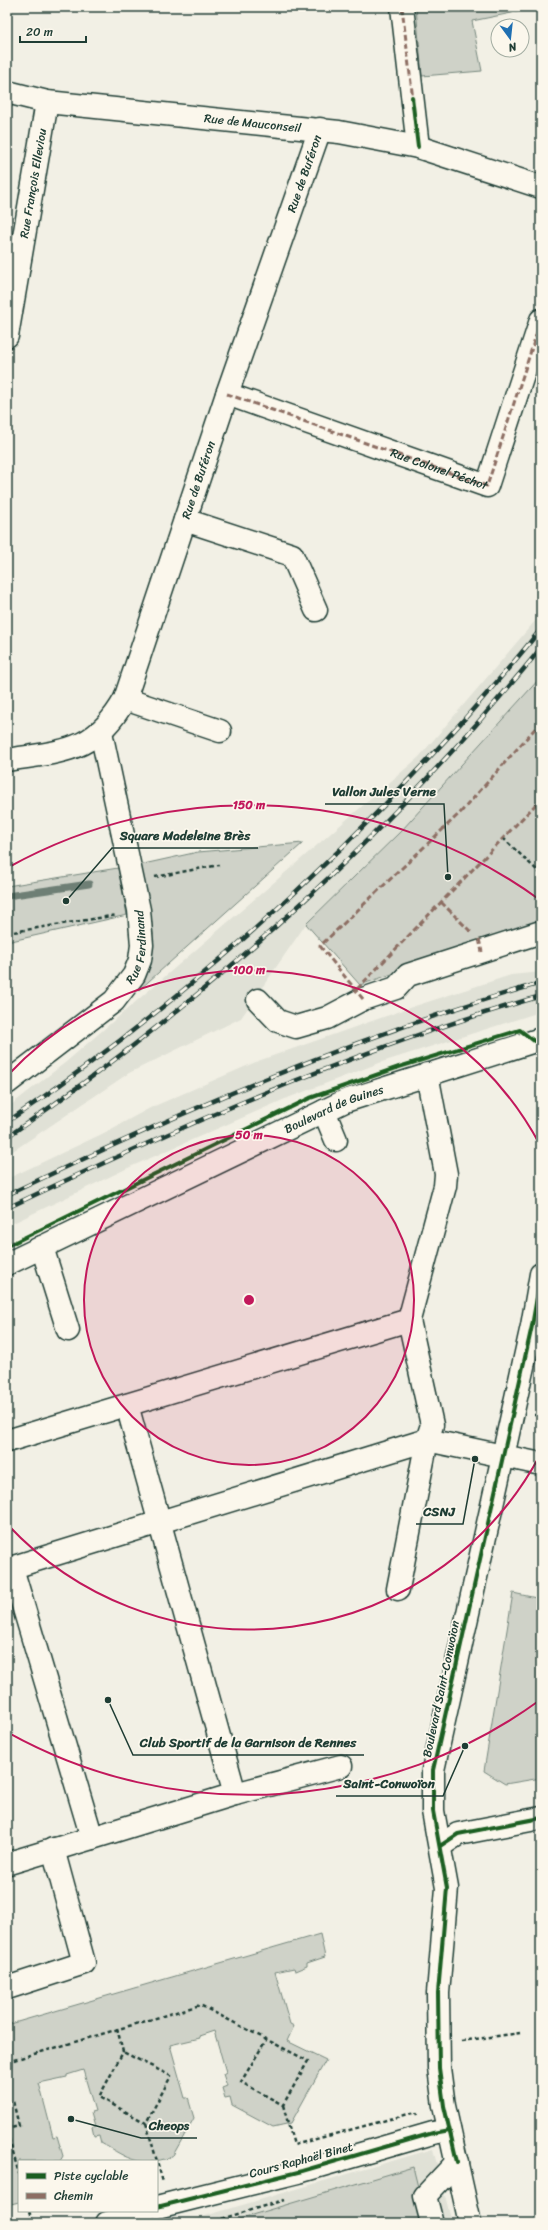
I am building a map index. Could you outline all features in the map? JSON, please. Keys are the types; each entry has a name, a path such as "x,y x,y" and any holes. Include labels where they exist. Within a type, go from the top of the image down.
{"street":[{"path":"402,7 418,148"},
{"name":"Rue de Mauconseil","path":"7,92 47,102 320,129 418,148 541,187"},
{"name":"Rue François Elleviou","path":"7,336 47,102"},
{"name":"Rue de Buféron","path":"7,760 72,748 85,743 101,732 114,719 125,700 227,394 320,129"},
{"name":"Rue Colonel Péchot","path":"227,394 487,486 541,320"},
{"path":"185,520 292,555 316,610"},
{"path":"125,700 220,732"},
{"name":"Rue Ferdinand","path":"7,1083 114,1001 126,988 134,975 140,960 142,945 139,910 101,732"},
{"path":"258,1000 278,1021 296,1027 326,1018 363,999 396,988 408,975 541,932"},
{"name":"Boulevard de Guines","path":"7,1264 324,1111 427,1074 541,1039"},
{"path":"398,1589 427,1440 432,1425 409,1320 445,1186 446,1174 427,1074"},
{"path":"324,1111 336,1140"},
{"path":"42,1247 68,1330"},
{"name":"Boulevard Saint-Conwoïon","path":"470,2223 449,2130 439,2068 438,1993 447,1888 433,1811 433,1770 504,1456 532,1326 541,1274"},
{"path":"7,1442 127,1404 409,1320"},
{"path":"127,1404 161,1522 235,1794"},
{"path":"92,1838 10,1568 427,1440 541,1464"},
{"path":"8,1861 92,1838 235,1794 341,1766"},
{"path":"440,1846 458,1834 541,1818"},
{"path":"7,1988 84,1964 53,1849"},
{"name":"Cours Raphaël Binet","path":"158,2207 302,2171 449,2130"},
{"path":"432,2223 425,2196 457,2162"},
{"path":"107,2223 142,2212"}],"path":[{"path":"503,838 541,874"},
{"path":"132,881 219,865"},
{"path":"7,933 51,927 139,910"},
{"path":"7,2062 117,2028 200,2006 308,2061 283,2105 294,2144"},
{"path":"117,2028 123,2052 99,2097 146,2123"},
{"path":"461,2041 520,2033"},
{"path":"460,2034 461,2049"},
{"path":"266,2040 241,2082 283,2105"},
{"path":"123,2052 171,2076 146,2123 157,2160"},
{"path":"7,2102 13,2101 19,2126 7,2130 18,2170"},
{"path":"158,2164 164,2184"},
{"path":"29,2212 33,2223"}],"shaded area":[{"path":"416,7 541,7 472,21 482,71 422,76"},
{"path":"541,614 541,677 402,830 306,924 241,1018 129,1073 7,1155 7,1108 66,1062 419,757"},
{"path":"541,677 541,923 360,985 306,924 402,830"},
{"path":"303,843 139,990 150,964 153,939 149,906 139,865 198,852"},
{"path":"118,868 127,915 7,942 7,886"},
{"path":"541,972 540,1012 382,1062 285,1099 130,1167 7,1226 7,1179 104,1133 150,1108 258,1061 412,1007 511,975"},
{"path":"513,1593 541,1599 541,1778 505,1784 484,1771"},
{"path":"320,1934 325,1957 307,1963 307,1966 295,1971 294,1968 275,1972 290,2024 294,2026 287,2041 326,2060 291,2123 273,2127 232,2105 230,2097 225,2098 222,2088 227,2086 223,2074 226,2072 214,2031 199,2036 200,2038 170,2045 185,2098 188,2098 194,2118 172,2157 158,2160 135,2160 120,2154 101,2143 99,2135 94,2136 92,2127 95,2126 91,2112 95,2111 83,2070 67,2075 67,2077 39,2083 53,2137 57,2136 63,2156 61,2160 18,2160 18,2202 7,2205 7,2025"},
{"path":"433,2149 452,2223 181,2223"},
{"path":"413,2167 427,2223 225,2223"}],"waterway":[{"path":"7,896 89,884"}],"railway":[{"path":"7,1122 154,1014 224,956 292,895 358,832 421,766 482,699 541,629"},
{"path":"7,1137 81,1085 153,1030 224,972 292,912 358,849 421,785 541,648"},
{"path":"7,1195 137,1134 270,1077 404,1026 541,983"},
{"path":"7,1208 137,1148 270,1091 404,1040 541,996"}],"marked path":[{"path":"402,7 413,100"},
{"path":"227,394 487,486 541,320"},
{"path":"363,999 320,946 461,812 541,722"},
{"path":"357,989 541,799"},
{"path":"441,902 471,932"},
{"path":"479,939 482,952"}],"cycle path":[{"path":"412,97 418,147"},
{"path":"7,1246 310,1098 399,1067 520,1030 534,1041"},
{"path":"457,2162 444,2106 439,2068 438,1993 447,1888 433,1811 433,1770 532,1326 541,1274"},
{"path":"440,1846 458,1834 541,1818"},
{"path":"158,2207 302,2171 433,2133 449,2130"}],"place":[{"name":"Vallon Jules Verne","path":"448,877"},
{"name":"Square Madeleine Brès","path":"66,901"},
{"name":"CSNJ","path":"475,1459"},
{"name":"Club Sportif de la Garnison de Rennes","path":"108,1700"},
{"name":"Saint-Conwoïon","path":"465,1746"},
{"name":"Cheops","path":"71,2119"}]}
